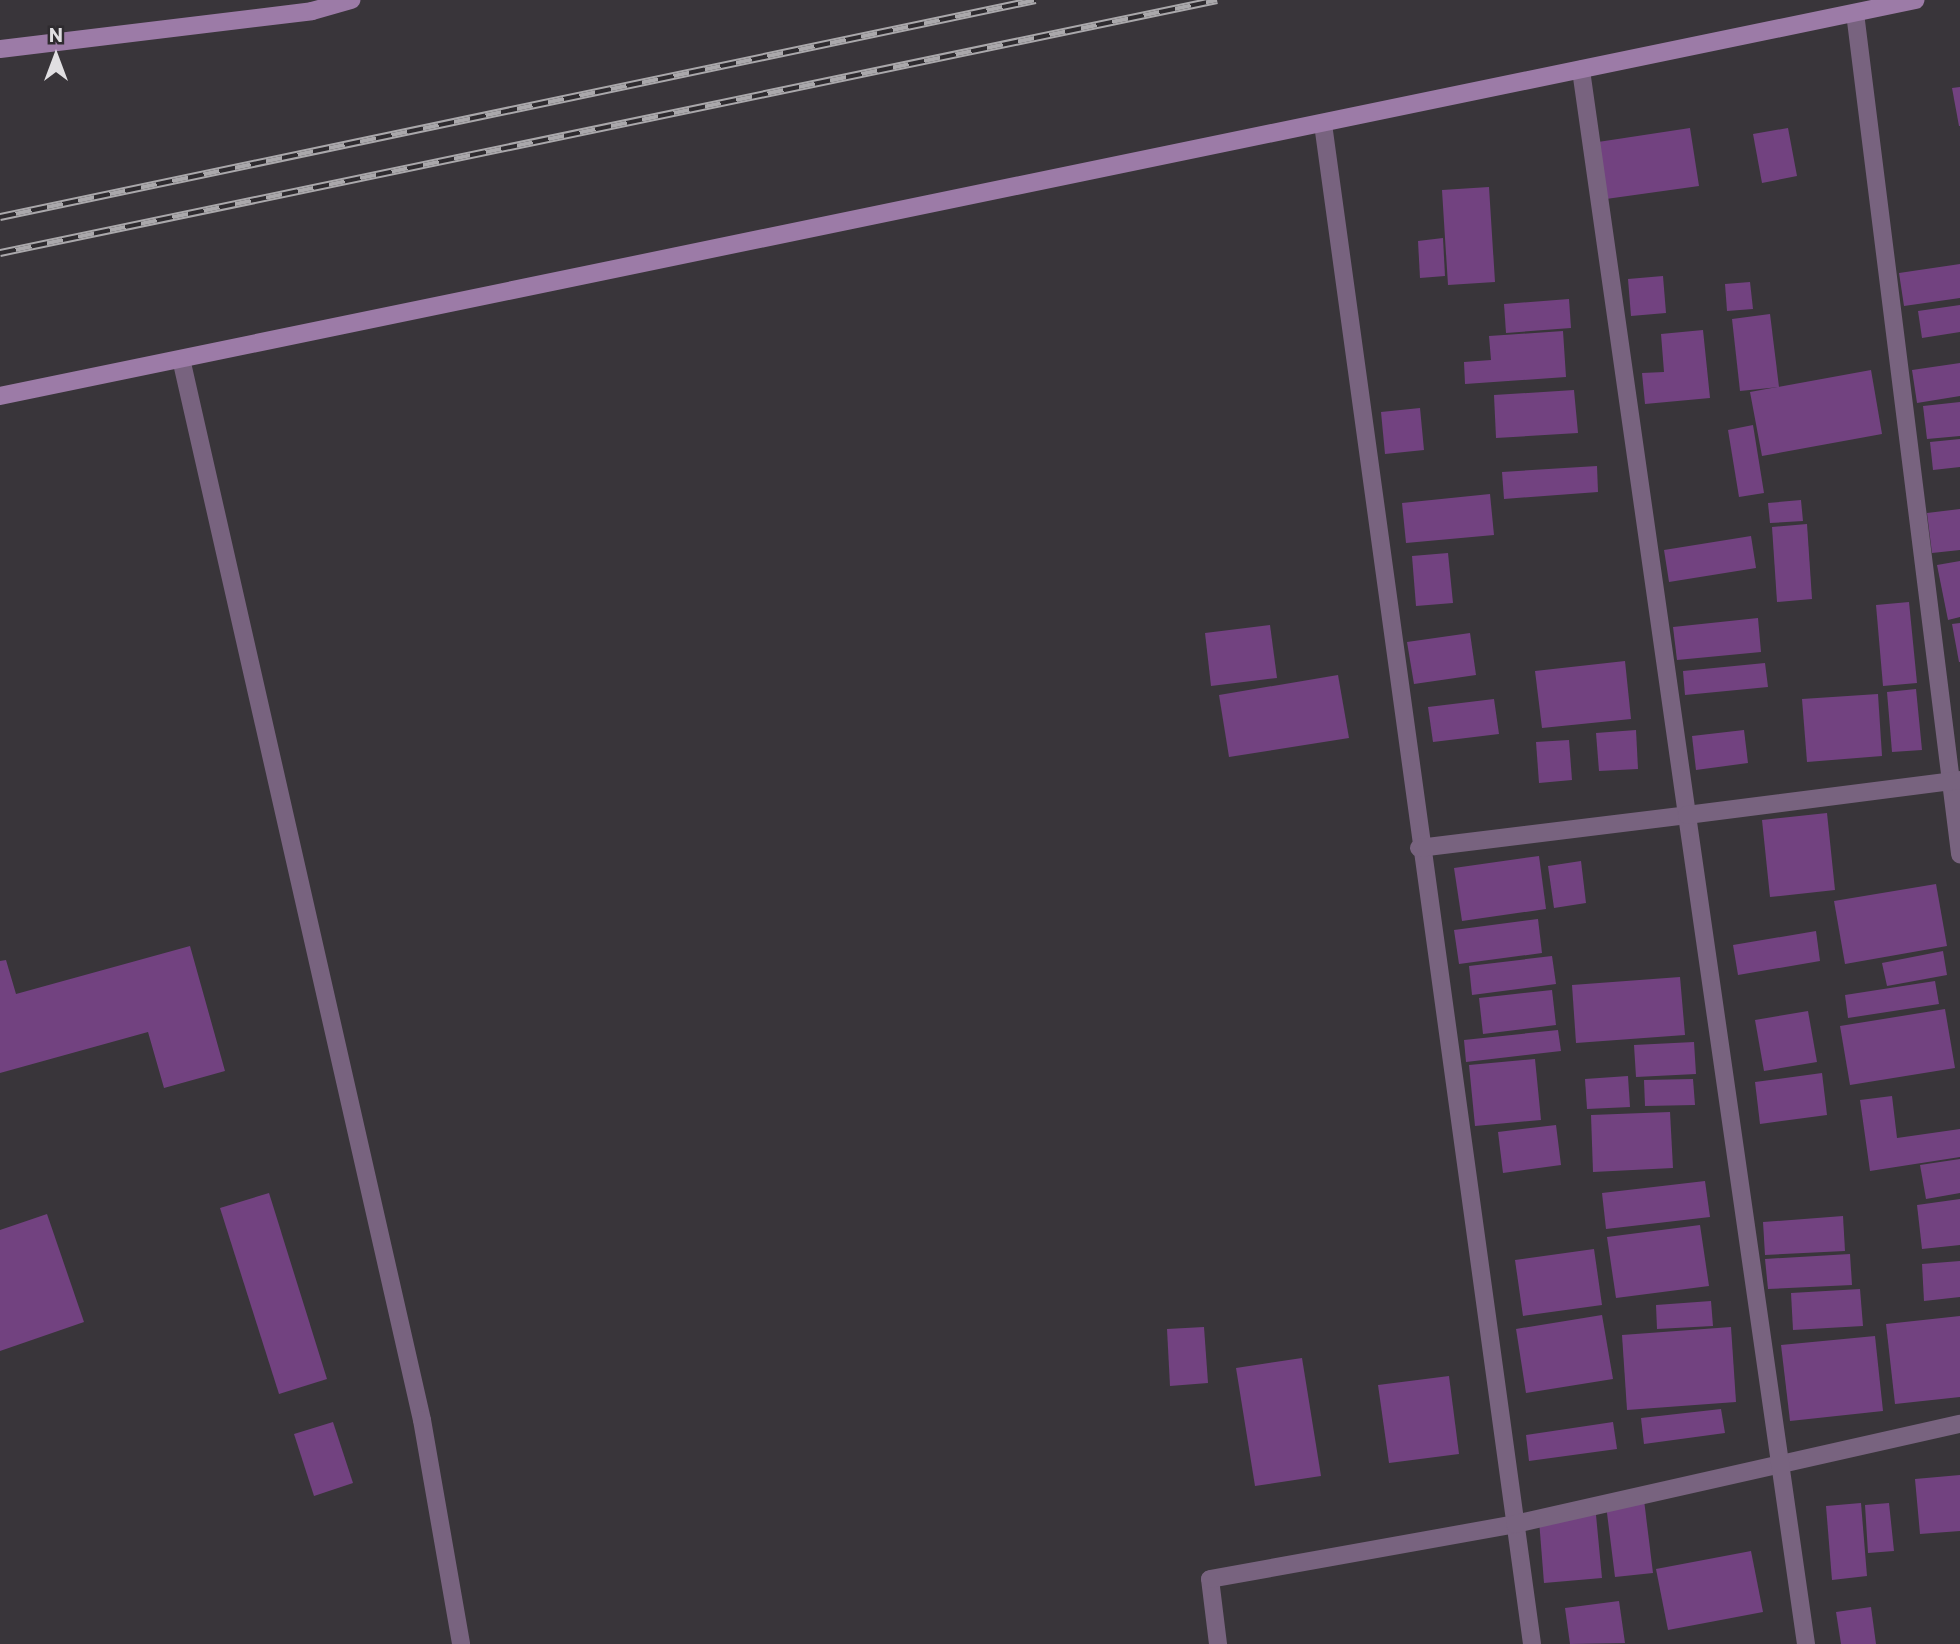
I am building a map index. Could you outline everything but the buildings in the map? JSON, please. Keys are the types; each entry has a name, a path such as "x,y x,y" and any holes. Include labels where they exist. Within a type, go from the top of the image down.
{"street":[{"path":"0,49 312,11 351,0"},
{"path":"0,396 182,363 1916,0"},
{"path":"1854,13 1954,781 1960,853"},
{"path":"1581,70 1778,1464 1806,1644"},
{"path":"1323,124 1419,848 1532,1644"},
{"path":"182,363 422,1420 461,1644"},
{"path":"1419,848 1954,781"},
{"path":"1218,1644 1210,1579 1515,1524 1960,1424"}],"railway":[{"path":"0,217 1036,0"},
{"path":"0,253 1217,0"}]}
